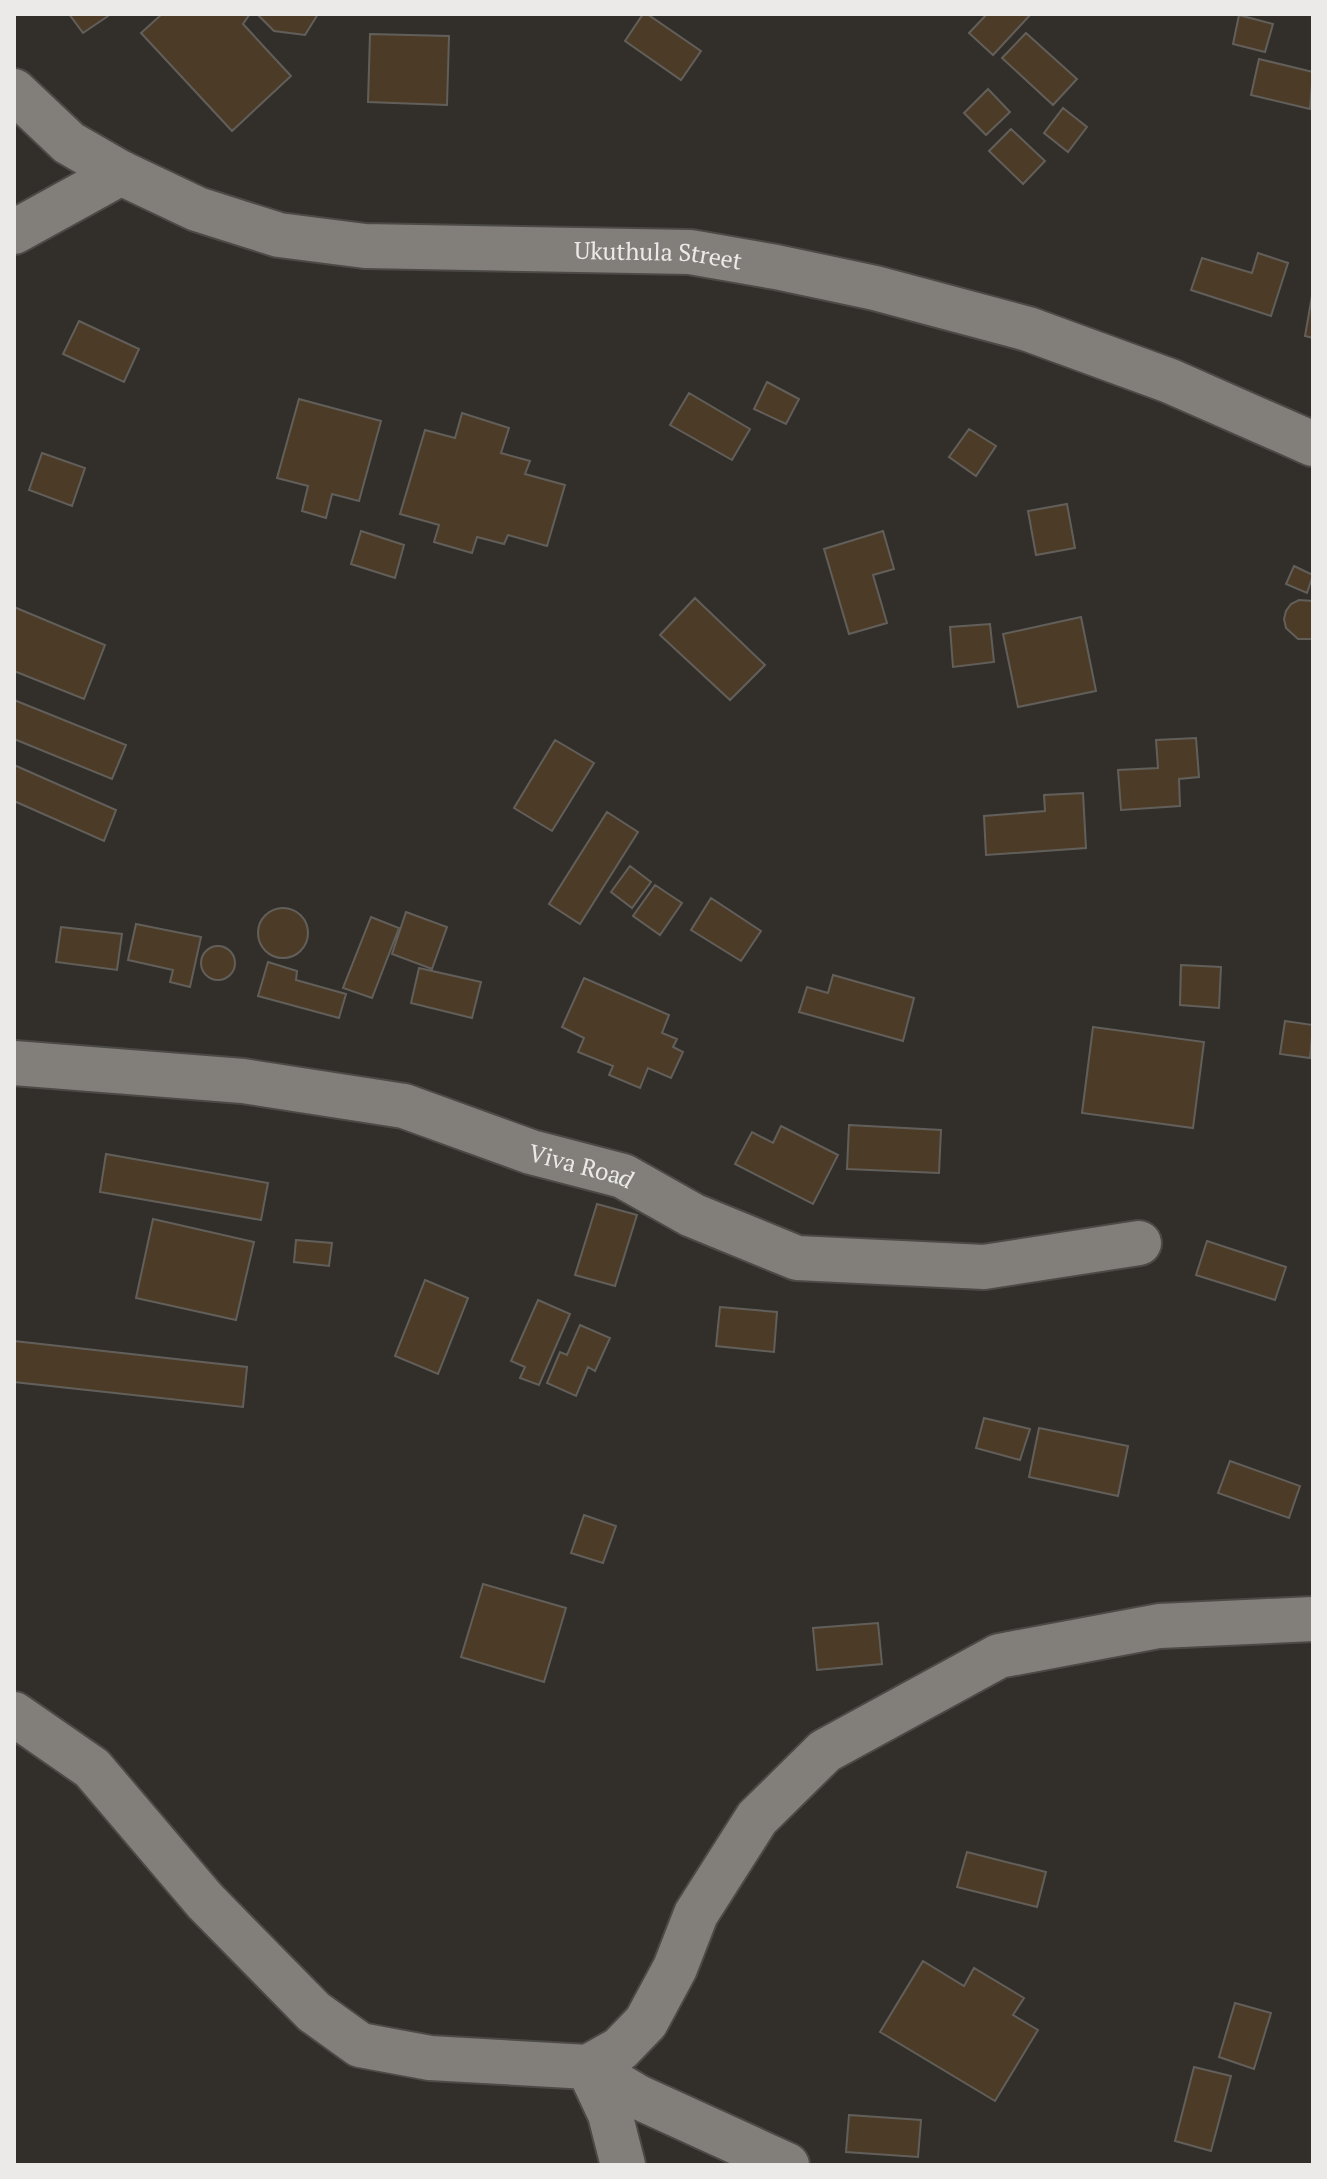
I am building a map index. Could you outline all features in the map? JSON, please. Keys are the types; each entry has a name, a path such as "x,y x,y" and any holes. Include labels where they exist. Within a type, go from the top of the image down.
{"street":[{"name":"Ukuthula Street","path":"14,91 69,143 121,173 197,209 279,235 365,246 690,252 875,288 1028,329 1170,381 1313,444"},
{"path":"14,232 121,173"},
{"name":"Viva Road","path":"14,1063 243,1081 404,1106 531,1152 623,1176 692,1215 797,1258 984,1267 1139,1243"},
{"path":"588,2067 620,2049 646,2022 675,1968 696,1914 757,1818 825,1751 999,1656 1159,1626 1313,1619"},
{"path":"14,1714 92,1768 205,1901 314,2012 360,2045 430,2058 588,2067 638,2097 787,2165"},
{"path":"588,2067 610,2114 623,2165"}],"building":[{"path":"69,14 111,14 83,33"},
{"path":"162,14 250,14 243,24 291,76 232,131 141,33"},
{"path":"257,14 318,14 305,35 274,31"},
{"path":"643,14 701,51 681,80 625,41"},
{"path":"987,14 1031,14 993,55 969,33"},
{"path":"1239,15 1273,24 1265,52 1233,44"},
{"path":"1026,33 1077,79 1053,105 1002,58"},
{"path":"370,34 449,36 447,105 368,102"},
{"path":"1259,59 1313,72 1310,109 1251,95"},
{"path":"988,89 1010,112 986,135 964,113"},
{"path":"1063,108 1087,127 1068,152 1044,133"},
{"path":"1011,129 1045,161 1023,184 989,151"},
{"path":"1258,253 1288,263 1271,316 1191,290 1202,258 1252,273"},
{"path":"1313,290 1313,338 1305,336"},
{"path":"79,321 139,349 124,382 63,354"},
{"path":"767,382 799,399 786,424 754,409"},
{"path":"689,393 750,429 732,460 670,425"},
{"path":"299,399 381,421 359,501 332,494 326,518 302,511 308,486 277,478"},
{"path":"462,413 509,428 501,453 530,461 525,474 565,485 547,546 508,535 504,544 477,537 472,553 434,542 439,525 400,514 425,430 455,438"},
{"path":"969,429 996,446 976,476 949,457"},
{"path":"42,453 85,468 72,506 29,490"},
{"path":"1067,504 1075,548 1036,555 1028,511"},
{"path":"361,531 404,545 395,578 351,564"},
{"path":"883,531 894,569 873,575 887,623 849,634 824,549"},
{"path":"1294,566 1313,575 1307,593 1286,584"},
{"path":"695,598 765,665 730,700 660,635"},
{"path":"1299,600 1313,601 1313,639 1298,639 1286,628 1286,611"},
{"path":"14,607 105,645 84,699 14,671"},
{"path":"1081,617 1096,691 1018,707 1003,634"},
{"path":"990,624 994,662 953,667 950,627"},
{"path":"14,700 126,745 112,779 14,739"},
{"path":"1196,738 1199,777 1179,779 1180,806 1121,810 1118,770 1158,768 1156,740"},
{"path":"555,740 594,763 552,831 514,808"},
{"path":"14,765 116,810 104,841 14,801"},
{"path":"1083,793 1086,848 986,855 984,816 1045,811 1044,795"},
{"path":"607,812 638,832 580,924 549,904"},
{"path":"630,866 651,882 632,908 611,892"},
{"path":"655,885 682,903 660,935 633,916"},
{"path":"711,898 761,931 741,961 691,930"},
{"path":"283,908 301,915 308,933 301,951 283,958 265,951 258,933 265,915"},
{"path":"406,912 447,927 432,969 392,954"},
{"path":"371,917 399,928 372,998 343,988"},
{"path":"136,924 201,937 190,987 170,982 173,970 128,960"},
{"path":"61,927 122,934 117,970 56,962"},
{"path":"218,946 230,951 235,963 230,975 218,980 206,975 201,963 206,951"},
{"path":"268,962 297,971 296,980 346,994 339,1018 258,996"},
{"path":"1181,965 1221,967 1219,1008 1180,1005"},
{"path":"419,968 481,982 472,1018 411,1003"},
{"path":"833,975 914,998 903,1041 799,1012 807,987 828,993"},
{"path":"584,978 669,1015 662,1033 677,1039 673,1047 683,1052 671,1078 648,1068 640,1088 609,1075 613,1066 578,1052 584,1038 562,1027"},
{"path":"1285,1021 1313,1025 1310,1058 1280,1054"},
{"path":"1093,1027 1204,1042 1193,1128 1082,1113"},
{"path":"849,1125 941,1130 939,1173 847,1169"},
{"path":"781,1126 838,1155 813,1204 735,1164 752,1132 773,1143"},
{"path":"106,1154 268,1183 261,1220 100,1192"},
{"path":"597,1204 637,1215 615,1286 575,1275"},
{"path":"153,1219 254,1242 236,1320 136,1298"},
{"path":"296,1240 332,1243 329,1266 294,1262"},
{"path":"1207,1241 1286,1267 1275,1300 1196,1275"},
{"path":"425,1280 468,1298 438,1374 395,1356"},
{"path":"538,1300 570,1314 539,1385 520,1378 525,1367 511,1361"},
{"path":"720,1307 777,1312 774,1352 716,1346"},
{"path":"580,1325 610,1338 595,1371 588,1367 576,1396 547,1383 560,1352 567,1355"},
{"path":"14,1341 247,1367 243,1407 14,1382"},
{"path":"984,1418 1030,1429 1020,1460 976,1448"},
{"path":"1039,1428 1128,1446 1118,1496 1029,1477"},
{"path":"1230,1461 1300,1486 1289,1518 1218,1493"},
{"path":"584,1515 616,1526 603,1563 571,1553"},
{"path":"483,1584 566,1608 544,1682 461,1657"},
{"path":"878,1623 882,1664 817,1670 813,1628"},
{"path":"967,1852 1046,1872 1037,1907 957,1887"},
{"path":"923,1961 964,1986 974,1968 1024,1998 1013,2015 1038,2030 995,2101 880,2032"},
{"path":"1235,2003 1271,2013 1254,2069 1219,2057"},
{"path":"1194,2067 1231,2076 1211,2151 1175,2141"},
{"path":"849,2115 921,2120 918,2157 846,2152"}]}
